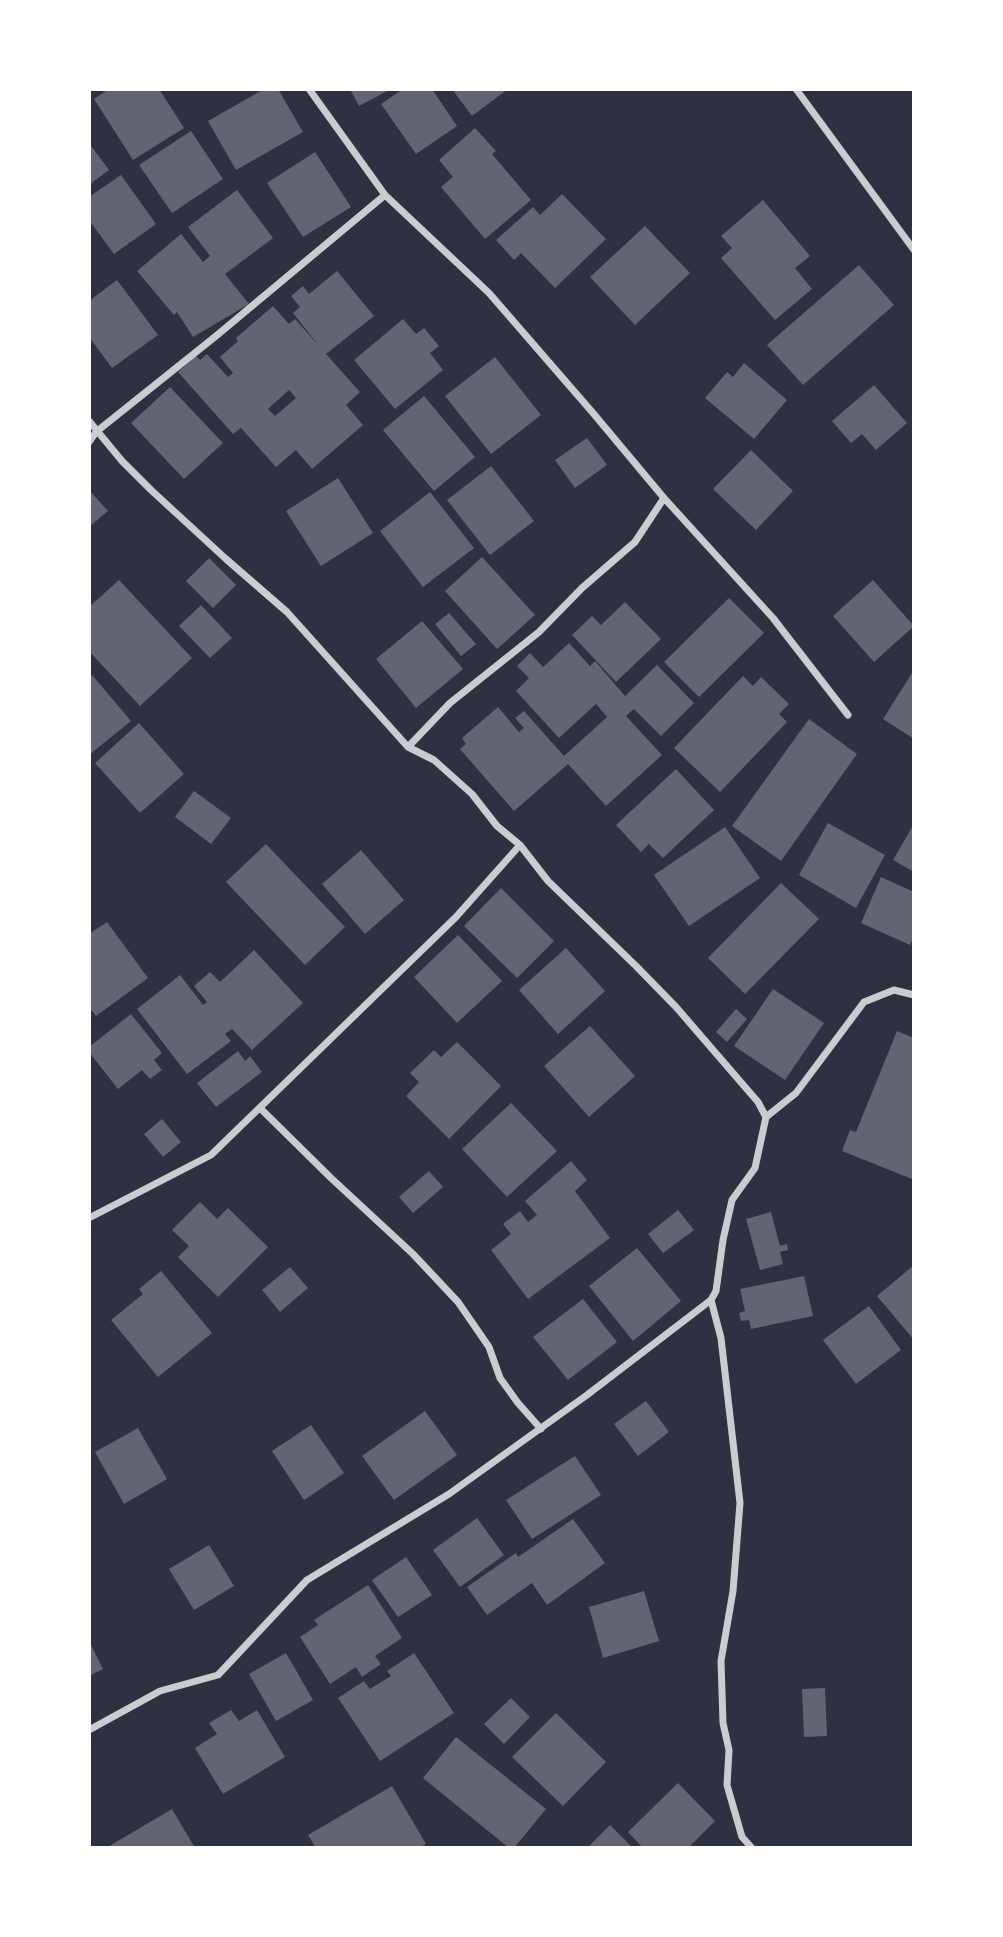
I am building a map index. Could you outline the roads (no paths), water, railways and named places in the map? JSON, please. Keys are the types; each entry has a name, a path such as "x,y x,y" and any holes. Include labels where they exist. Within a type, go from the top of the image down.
{"street":[{"path":"309,89 386,195 489,293 664,498 773,618 848,715"},
{"path":"796,89 914,250"},
{"path":"89,442 96,432 386,195"},
{"path":"89,421 96,432 151,490 287,612 408,747 434,760 472,794 497,826 520,845 548,881 684,1016 758,1102 766,1117"},
{"path":"408,747 450,703 539,632 582,588 635,542 664,498"},
{"path":"89,1218 211,1155 456,917 520,845"},
{"path":"89,1730 160,1691 218,1675 307,1580 449,1494 541,1429 711,1300 716,1291 732,1200 755,1168 766,1117 796,1093 864,1002 894,990 914,995"},
{"path":"260,1108 458,1302 489,1347 499,1378 541,1429"},
{"path":"711,1300 721,1338 740,1503 733,1591 721,1661 723,1723 729,1750 727,1785 742,1837 752,1848"}]}
